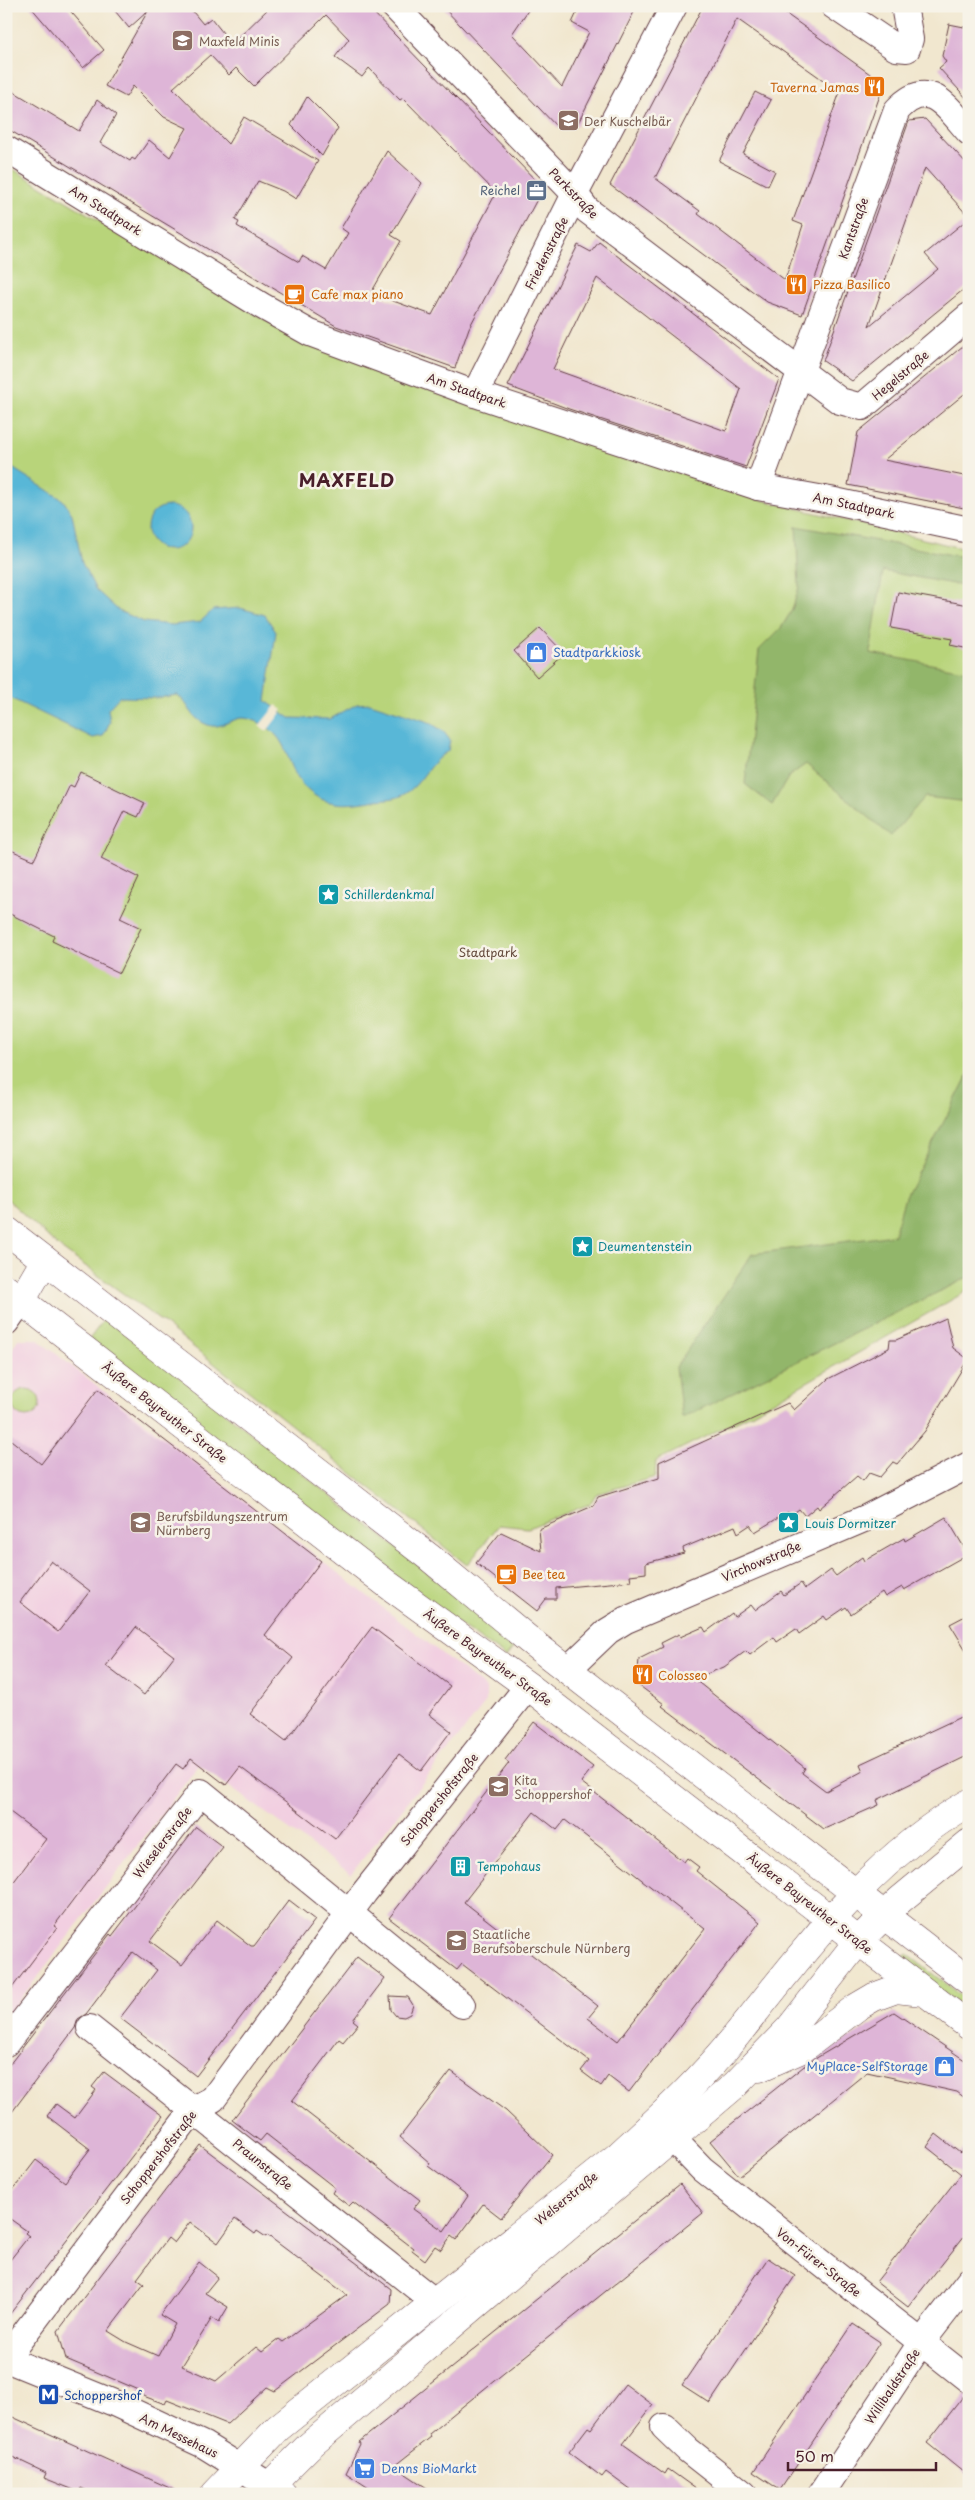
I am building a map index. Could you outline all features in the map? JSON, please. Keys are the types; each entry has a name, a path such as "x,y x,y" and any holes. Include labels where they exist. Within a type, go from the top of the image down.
{"main road":[{"path":"14,1236 437,1563 567,1670 969,1981"},
{"path":"11,1304 45,1260"},
{"name":"Äußere Bayreuther Straße","path":"11,1304 387,1584 528,1686 969,2026"},
{"name":"Welserstraße","path":"215,2494 278,2428 618,2156 662,2116 723,2052 831,1918 855,1892 904,1848 969,1802"},
{"name":"Welserstraße","path":"271,2491 334,2425 748,2072 790,2028 859,1940 883,1915 969,1843"},
{"path":"748,2072 802,2049 874,1996 886,1991 903,1988 923,1992"}],"street":[{"name":"Parkstraße","path":"394,6 575,194 587,210 801,371"},
{"name":"Friedenstraße","path":"475,394 575,194 674,6"},
{"path":"834,6 896,48 906,49 910,40 904,6"},
{"name":"Kantstraße","path":"758,487 896,110 907,98 920,93 941,100 969,132"},
{"name":"Am Stadtpark","path":"6,149 262,306 310,333 475,394 758,487 830,500 969,530"},
{"name":"Hegelstraße","path":"801,371 840,401 862,407 969,316"},
{"name":"Virchowstraße","path":"567,1670 608,1631 626,1620 866,1518 968,1468"},
{"name":"Schoppershofstraße","path":"6,2358 194,2109 213,2099 364,1893 528,1686"},
{"name":"Wieselerstraße","path":"6,2042 201,1792 350,1913"},
{"path":"350,1913 462,2006"},
{"name":"Praunstraße","path":"90,2028 436,2302"},
{"name":"Von-Fürer-Straße","path":"672,2138 702,2169 969,2380"},
{"name":"Willibaldstraße","path":"821,2494 921,2343 969,2281"},
{"name":"Am Messehaus","path":"6,2358 204,2445 240,2466"},
{"path":"664,2427 688,2450 744,2494"},
{"name":"Welserstraße","path":"240,2466 271,2491"}],"shaded area":[{"name":"Berufsbildungszentrum Nürnberg","path":"18,1339 37,1339 486,1688 486,1702 351,1874 199,1765 6,2018 6,1359"}],"green space":[{"name":"Stadtpark","path":"6,165 272,324 749,497 969,550 969,1290 751,1414 656,1461 655,1477 596,1494 590,1504 528,1528 499,1525 467,1565 162,1322 58,1246 6,1198"},
{"path":"796,526 969,558 969,587 883,571 870,653 969,671 969,802 925,797 891,836 806,764 789,776 772,805 745,784 759,650 781,628 792,610 799,587"},
{"path":"969,1073 969,1277 682,1418 676,1367 752,1254 894,1235 905,1197"},
{"path":"105,1318 517,1643 506,1657 425,1600 88,1341"},
{"path":"26,1389 36,1393 40,1403 36,1413 26,1417 16,1413 12,1403 16,1393"},
{"path":"907,1954 969,2002 969,2013 900,1960"}],"water":[{"path":"6,464 63,500 72,514 82,563 96,590 119,611 144,622 172,625 200,622 213,610 240,608 265,615 276,632 266,701 290,718 330,719 357,704 370,703 429,722 443,731 450,740 448,751 435,761 416,785 400,796 356,803 336,803 318,797 301,783 279,738 267,727 246,718 237,719 219,726 208,725 194,716 177,695 158,698 119,697 108,709 110,722 103,736 93,738 6,696"},
{"path":"165,506 173,506 185,512 191,528 185,544 173,550 165,550 153,544 147,532 147,524 153,512"}],"pier":[{"path":"276,705 283,710 267,731 259,726"}],"building":[{"path":"30,6 66,6 104,50 83,68"},
{"path":"111,6 188,6 203,24 211,18 232,44 271,6 367,6 543,188 469,328 455,368 336,326 6,128 6,87 79,131 97,100 116,115 100,143 130,161 132,158 135,160 149,140 170,157 187,128 164,117 133,86 126,97 105,86 148,11 129,28","holes":["326,15 349,39 335,57 362,77 369,68 400,100 403,98 496,193 432,315 371,293 401,241 391,235 422,183 387,151 341,228 348,233 326,270 302,256 299,262 237,226 239,222 235,220 258,181 283,191 296,199 318,161 244,117 228,144 173,88 210,55 229,75 236,68 254,86"]},
{"path":"442,6 531,6 512,34 562,87 589,32 572,23 580,6 637,6 577,125 558,128"},
{"path":"703,6 775,6 884,84 802,315 767,302 610,185","holes":["737,19 840,92 793,221 803,225 785,280 698,214 700,211 655,178"]},
{"path":"949,24 969,28 969,101 939,68 946,62 942,56"},
{"path":"755,92 771,100 743,154 775,171 768,186 719,161"},
{"path":"307,97 338,128 322,156 291,125"},
{"path":"925,119 969,166 969,217 925,168 869,326 938,269 925,254 969,218 969,285 852,381 823,361 909,121"},
{"path":"599,242 779,379 746,467 569,409 508,386 578,245 591,252","holes":["597,278 741,389 726,431 553,369"]},
{"path":"969,341 969,390 884,460 969,477 969,509 848,485 858,432"},
{"path":"898,592 969,605 969,649 950,645 952,639 891,628"},
{"path":"540,628 564,653 537,677 514,651"},
{"path":"81,772 145,803 138,817 124,811 101,859 139,878 120,918 141,928 119,973 52,941 54,936 6,912 6,848 34,860 70,785 74,787"},
{"path":"946,1318 953,1348 968,1359 925,1431 897,1464 893,1462 880,1477 869,1473 863,1481 857,1476 819,1509 817,1506 805,1516 799,1509 790,1516 788,1512 755,1532 750,1525 738,1533 735,1526 683,1548 684,1553 646,1563 646,1573 630,1575 631,1581 556,1588 556,1599 546,1599 537,1611 476,1563 501,1532 541,1551 539,1529 593,1506 598,1497 659,1478 659,1462 788,1403 794,1410 828,1379 889,1348 890,1340 896,1340"},
{"name":"Berufsbildungszentrum Nürnberg","path":"98,1389 321,1561 265,1635 293,1658 250,1714 286,1741 372,1627 450,1686 429,1714 451,1731 421,1771 399,1754 335,1839 240,1767 226,1785 191,1758 183,1769 176,1764 54,1926 57,1928 6,1996 6,1892 46,1839 6,1809 6,1436 41,1464","holes":["51,1561 90,1591 58,1632 20,1602","136,1627 174,1656 144,1695 106,1666"]},
{"path":"946,1517 968,1554 904,1590 902,1587 885,1597 882,1592 851,1614 846,1607 827,1620 824,1616 799,1634 796,1629 777,1642 774,1637 750,1655 746,1651 724,1667 694,1679 805,1768 802,1773 826,1791 863,1771 860,1764 969,1713 969,1755 877,1800 879,1805 824,1829 662,1706 664,1704 637,1684 639,1659 663,1647 661,1643 679,1634 680,1637 703,1627 706,1632 732,1613 734,1617 751,1605 755,1610 781,1591 784,1595 801,1583 805,1589 831,1570 836,1576 862,1557 864,1561 904,1538 905,1541"},
{"path":"969,1614 969,1655 950,1624"},
{"path":"534,1722 593,1767 581,1782 684,1862 687,1858 699,1867 696,1871 760,1922 629,2092 608,2076 601,2086 581,2071 589,2061 462,1964 457,1970 389,1918 509,1763 505,1760","holes":["534,1812 557,1830 565,1820 705,1929 618,2041 588,2018 598,2006 464,1902"]},
{"path":"196,1827 223,1847 150,1941 182,1965 217,1920 251,1946 254,1946 289,1900 315,1920 196,2076 120,2018 157,1970 133,1952 86,2014 78,2019 75,2028 6,2120 6,2069 110,1934 112,1936"},
{"path":"357,1957 385,1978 353,2020 358,2024 343,2042 339,2039 292,2101 420,2200 413,2209 444,2231 468,2196 428,2166 430,2163 400,2137 451,2071 506,2111 552,2155 501,2218 483,2204 456,2240 451,2236 441,2250 435,2246 425,2260 412,2250 413,2248 353,2202 349,2206 332,2193 335,2188 266,2134 260,2141 232,2120"},
{"path":"390,1996 408,1997 413,2005 410,2014 404,2017 396,2016 391,2010"},
{"path":"894,2012 969,2063 969,2101 957,2092 867,2072 739,2176 710,2141 808,2063"},
{"path":"104,2072 163,2116 6,2319 6,2265 29,2236 25,2233 27,2231 6,2216 6,2199 36,2160 65,2182 90,2149 47,2116 56,2104 75,2118 96,2090 92,2087"},
{"path":"936,2134 960,2153 969,2142 969,2230 908,2307 876,2282 961,2174 927,2147"},
{"path":"200,2145 391,2289 390,2304 275,2391 267,2387 227,2424 167,2400 165,2404 146,2397 138,2393 139,2390 66,2359 58,2331","holes":["235,2219 255,2234 257,2231 266,2237 267,2235 347,2295 283,2342 279,2339 262,2352 256,2347 216,2381 182,2366 212,2318 219,2322 228,2307 205,2293 218,2277 199,2262 160,2315 175,2324 158,2356 126,2342 108,2331 144,2284 137,2279 168,2238 174,2243 190,2222 218,2243"]},
{"path":"680,2184 703,2213 463,2406 429,2434 431,2437 394,2466 436,2494 378,2494 346,2473 360,2444 359,2442"},
{"path":"768,2258 795,2276 710,2403 682,2385"},
{"path":"853,2324 880,2342 780,2490 753,2472"},
{"path":"625,2384 653,2405 623,2444 665,2474 668,2469 703,2494 636,2494 606,2472 602,2477 569,2452 588,2427 591,2429"},
{"path":"965,2394 969,2395 969,2477 927,2443"},
{"path":"6,2414 183,2494 94,2494 81,2488 79,2492 44,2478 46,2473 6,2454"}],"place":[{"name":"Maxfeld Minis","path":"183,41"},
{"name":"Taverna Jamas","path":"875,87"},
{"name":"Der Kuschelbär","path":"568,121"},
{"name":"Reichel","path":"536,190"},
{"name":"Pizza Basilico","path":"797,284"},
{"name":"Cafe max piano","path":"295,294"},
{"name":"Stadtparkkiosk","path":"537,652"},
{"name":"Schillerdenkmal","path":"328,894"},
{"name":"Deumentenstein","path":"582,1246"},
{"name":"Berufsbildungszentrum Nürnberg","path":"140,1523"},
{"name":"Louis Dormitzer","path":"789,1523"},
{"name":"Bee tea","path":"506,1574"},
{"name":"Colosseo","path":"642,1675"},
{"name":"Kita Schoppershof","path":"498,1787"},
{"name":"Tempohaus","path":"461,1866"},
{"name":"Staatliche Berufsoberschule Nürnberg","path":"456,1941"},
{"name":"MyPlace-SelfStorage","path":"944,2066"},
{"name":"Schoppershof","path":"48,2395"},
{"name":"Denns BioMarkt","path":"365,2468"}],"district":[{"name":"MAXFELD","path":"347,479"}]}
